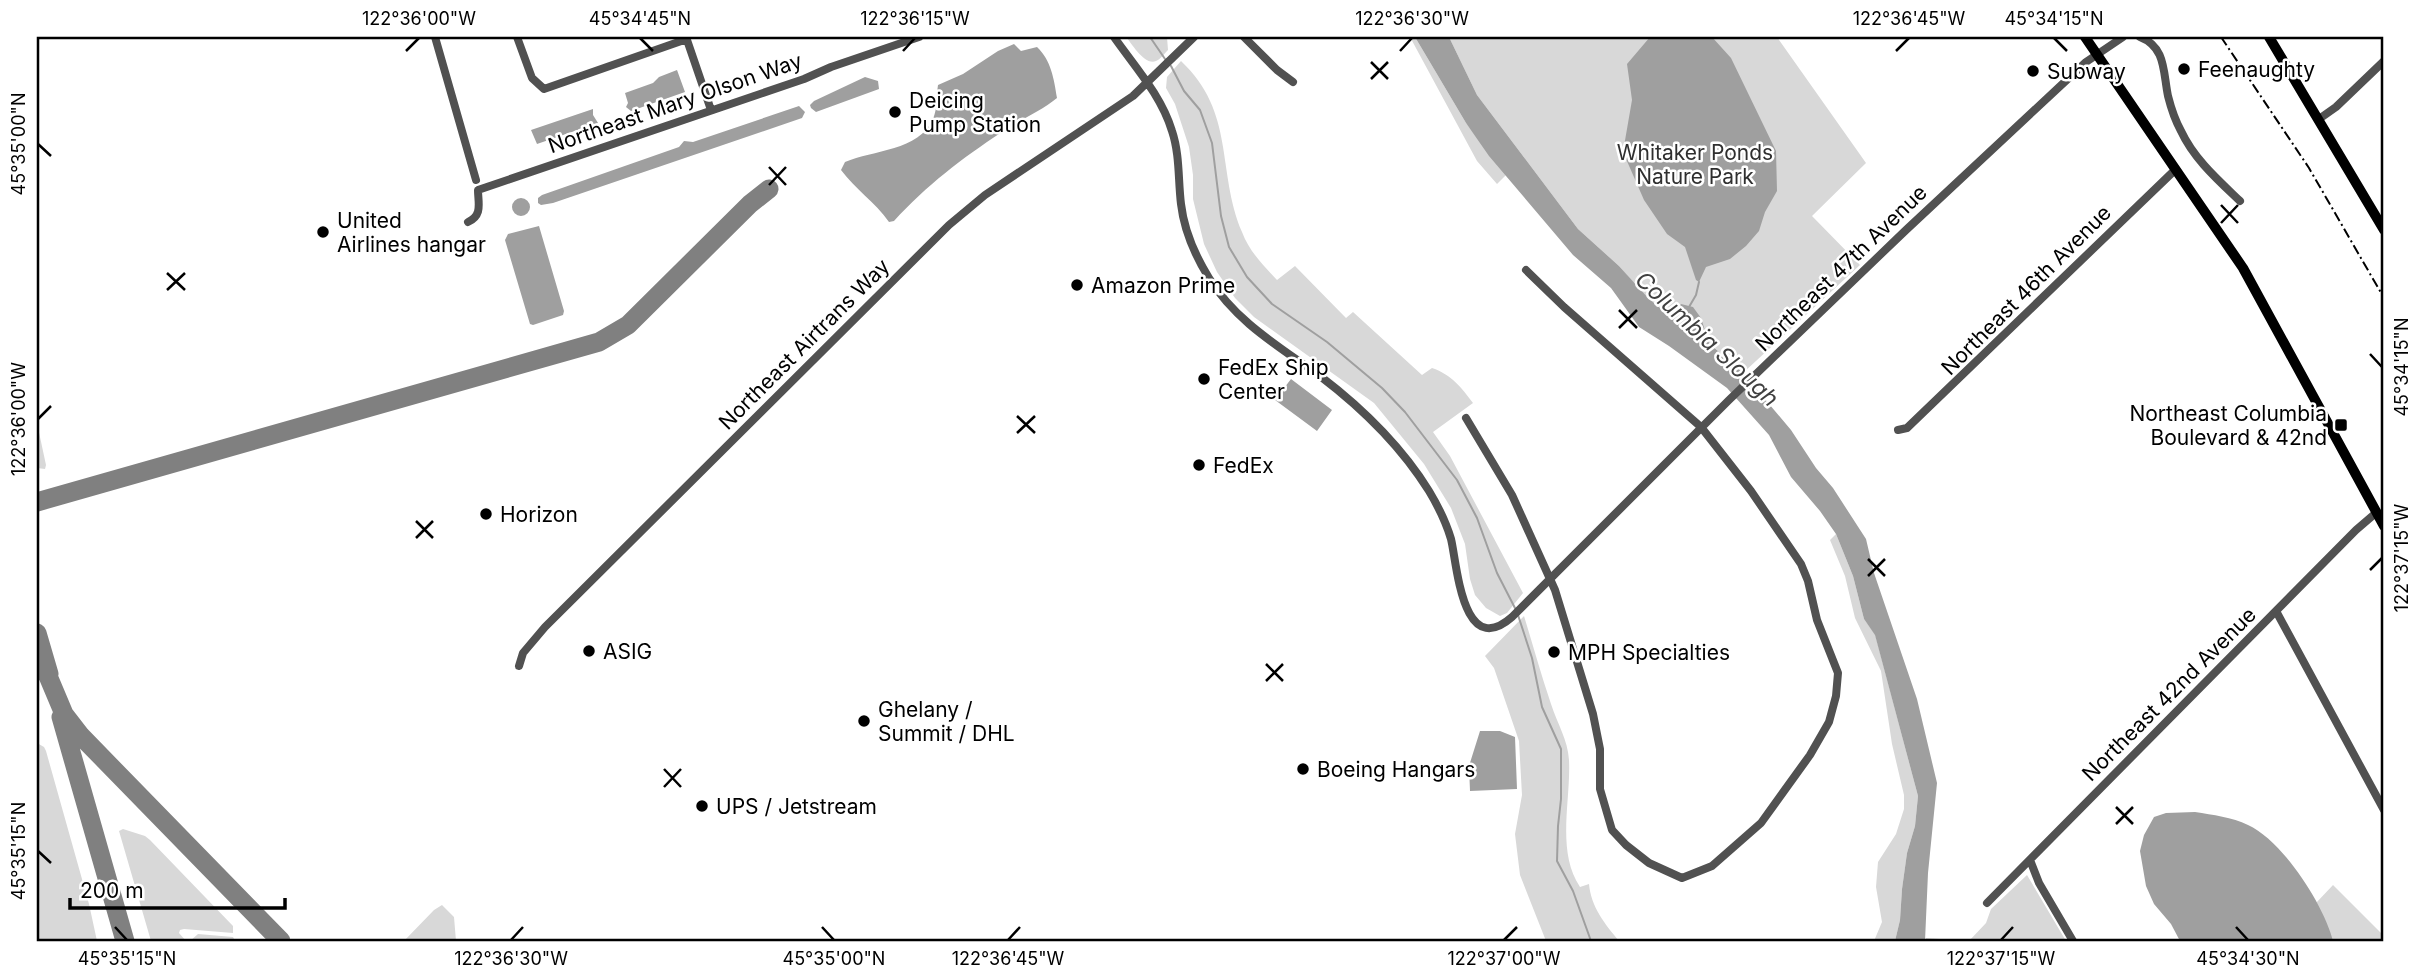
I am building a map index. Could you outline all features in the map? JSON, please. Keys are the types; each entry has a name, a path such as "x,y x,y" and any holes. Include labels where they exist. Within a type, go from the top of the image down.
{"main road":[{"path":"2085,37 2251,282 2384,526"},
{"path":"2269,37 2384,230"}],"street":[{"path":"435,37 476,180"},
{"path":"517,37 531,78 544,89 686,38 711,110"},
{"name":"Northeast Mary Olson Way","path":"468,222 474,219 479,211 478,190 919,37"},
{"path":"1114,37 1148,83"},
{"name":"Northeast Airtrans Way","path":"519,666 523,653 545,627 949,225 985,195 1133,96 1194,37"},
{"path":"1244,37 1293,82"},
{"path":"2097,54 2123,37"},
{"path":"2140,37 2152,43 2161,54 2171,107 2188,144 2206,167 2240,201"},
{"name":"Northeast 47th Avenue","path":"1148,83 1161,103 1172,131 1178,154 1181,205 1196,251 1213,285 1245,321 1345,396 1369,417 1401,453 1427,487 1446,524 1464,603 1478,622 1492,627 1512,617 1755,374 2020,122 2097,54"},
{"path":"2319,119 2336,107 2384,61"},
{"name":"Northeast 46th Avenue","path":"1898,430 1907,428 1949,390 2032,306 2176,169"},
{"path":"1466,418 1512,495 1550,578 1593,714 1600,749 1600,789 1612,830 1649,863 1682,878 1712,866 1761,823 1810,755 1829,722 1836,696 1838,673 1817,620 1805,573 1769,516 1723,454 1701,428 1526,271"},
{"name":"Northeast 42nd Avenue","path":"1987,903 2367,519 2377,512"},
{"path":"2276,611 2384,810"},
{"path":"2030,860 2039,883 2073,941"}],"green space":[{"path":"1126,37 1167,37 1168,50 1152,62 1139,54"},
{"path":"1410,37 1415,37 1466,123 1506,175 1497,184 1477,161"},
{"name":"Whitaker Ponds Nature Park","path":"1449,37 1777,37 1866,163 1812,216 1860,265 1743,373 1696,331 1671,318 1649,300 1619,266 1578,229 1477,95"},
{"path":"1181,61 1198,81 1218,122 1234,209 1252,252 1277,280 1295,266 1346,318 1353,312 1422,375 1432,368 1445,374 1473,403 1433,432 1450,456 1523,593 1507,613 1500,616 1486,608 1475,595 1465,544 1451,508 1424,464 1374,403 1254,317 1235,298 1217,272 1204,244 1193,199 1189,147 1175,104 1166,88 1167,77"},
{"path":"37,423 46,465 45,469 37,468"},
{"path":"1836,534 1853,576 1864,619 1875,634 1918,796 1895,941 1874,941 1882,922 1876,887 1878,862 1896,834 1904,809 1904,795 1892,744 1881,671 1855,618 1845,576 1830,540"},
{"path":"1524,616 1568,753 1568,858 1580,887 1589,884 1596,908 1619,941 1546,941 1520,875 1515,834 1522,795 1519,741 1494,668 1485,656"},
{"path":"37,743 46,751 97,941 37,941"},
{"path":"123,829 150,840 233,926 233,933 184,929 179,933 186,941 151,941 119,831"},
{"path":"2027,875 2066,941 1969,941 1986,923 1991,909"},
{"path":"2333,885 2384,936 2384,941 2333,941 2316,903"},
{"path":"442,905 454,917 456,941 404,941 434,910"},
{"path":"198,934 233,937 235,941 190,941"},
{"path":"1926,938 1969,941 1925,941"}],"water":[{"path":"1415,37 1449,37 1477,95 1578,229 1619,266 1649,299 1671,317 1681,304 1693,307 1701,318 1709,343 1743,373 1791,430 1866,539 1874,573 1917,699 1937,783 1928,873 1925,941 1895,941 1918,796 1875,635 1864,619 1853,576 1836,534 1791,477 1769,435 1727,388 1639,327 1611,288 1573,255 1489,156 1466,123"},
{"path":"1650,37 1712,37 1731,58 1776,151 1777,191 1765,212 1759,231 1730,259 1706,267 1699,282 1685,247 1667,234 1644,200 1623,152 1632,100 1627,64"},
{"path":"1014,44 1021,51 1037,47 1042,52 1051,70 1057,98 959,163 932,184 894,221 889,222 841,170 845,162 906,144 917,138 933,119 938,85 963,74"},
{"path":"677,70 685,92 631,111 626,107 628,103 625,93 653,83 659,77"},
{"path":"865,77 878,81 879,89 816,112 811,108 810,105 814,101"},
{"path":"799,106 805,112 802,118 553,203 538,203 538,198 542,195 679,147 684,141 693,142"},
{"path":"593,109 598,123 537,144 531,130"},
{"path":"521,198 527,201 530,207 527,213 521,216 515,213 512,207 515,201"},
{"path":"539,226 564,311 563,315 533,325 530,324 505,240 508,234"},
{"path":"1291,379 1332,410 1317,431 1275,400"},
{"path":"1480,731 1500,731 1515,737 1517,789 1470,791 1469,766"},
{"path":"2195,812 2242,822 2275,845 2311,893 2333,941 2180,941 2171,924 2154,904 2146,886 2140,851 2144,835 2154,817 2166,813"}],"waterway":[{"name":"Columbia Slough","path":"1150,37 1165,59"},
{"name":"Columbia Slough","path":"1171,66 1184,91 1200,110 1212,143 1221,216 1229,247 1247,277 1272,304 1327,342 1382,388 1405,412 1457,480 1477,518 1497,573 1516,610"},
{"path":"1689,307 1699,282"},
{"name":"Columbia Slough","path":"1518,615 1532,658 1542,707 1561,749 1557,861 1573,891 1591,941"}],"taxiway":[{"path":"37,502 599,342 628,325 750,204 769,189"},
{"path":"37,633 49,674"},
{"path":"37,662 48,676 64,714 81,736 281,941"},
{"path":"61,717 125,941"}],"railway":[{"path":"2221,37 2309,168 2384,298"}],"place":[{"name":"Feenaughty","path":"2184,69"},
{"name":"Subway","path":"2033,71"},
{"name":"Deicing Pump Station","path":"895,112"},
{"name":"United Airlines hangar","path":"323,232"},
{"name":"Amazon Prime","path":"1077,285"},
{"name":"FedEx Ship Center","path":"1204,379"},
{"name":"Northeast Columbia Boulevard & 42nd","path":"2341,425"},
{"name":"FedEx","path":"1199,465"},
{"name":"Horizon","path":"486,514"},
{"name":"ASIG","path":"589,651"},
{"name":"MPH Specialties","path":"1554,652"},
{"name":"Ghelany / Summit / DHL","path":"864,721"},
{"name":"Boeing Hangars","path":"1303,769"},
{"name":"UPS / Jetstream","path":"702,806"}]}
